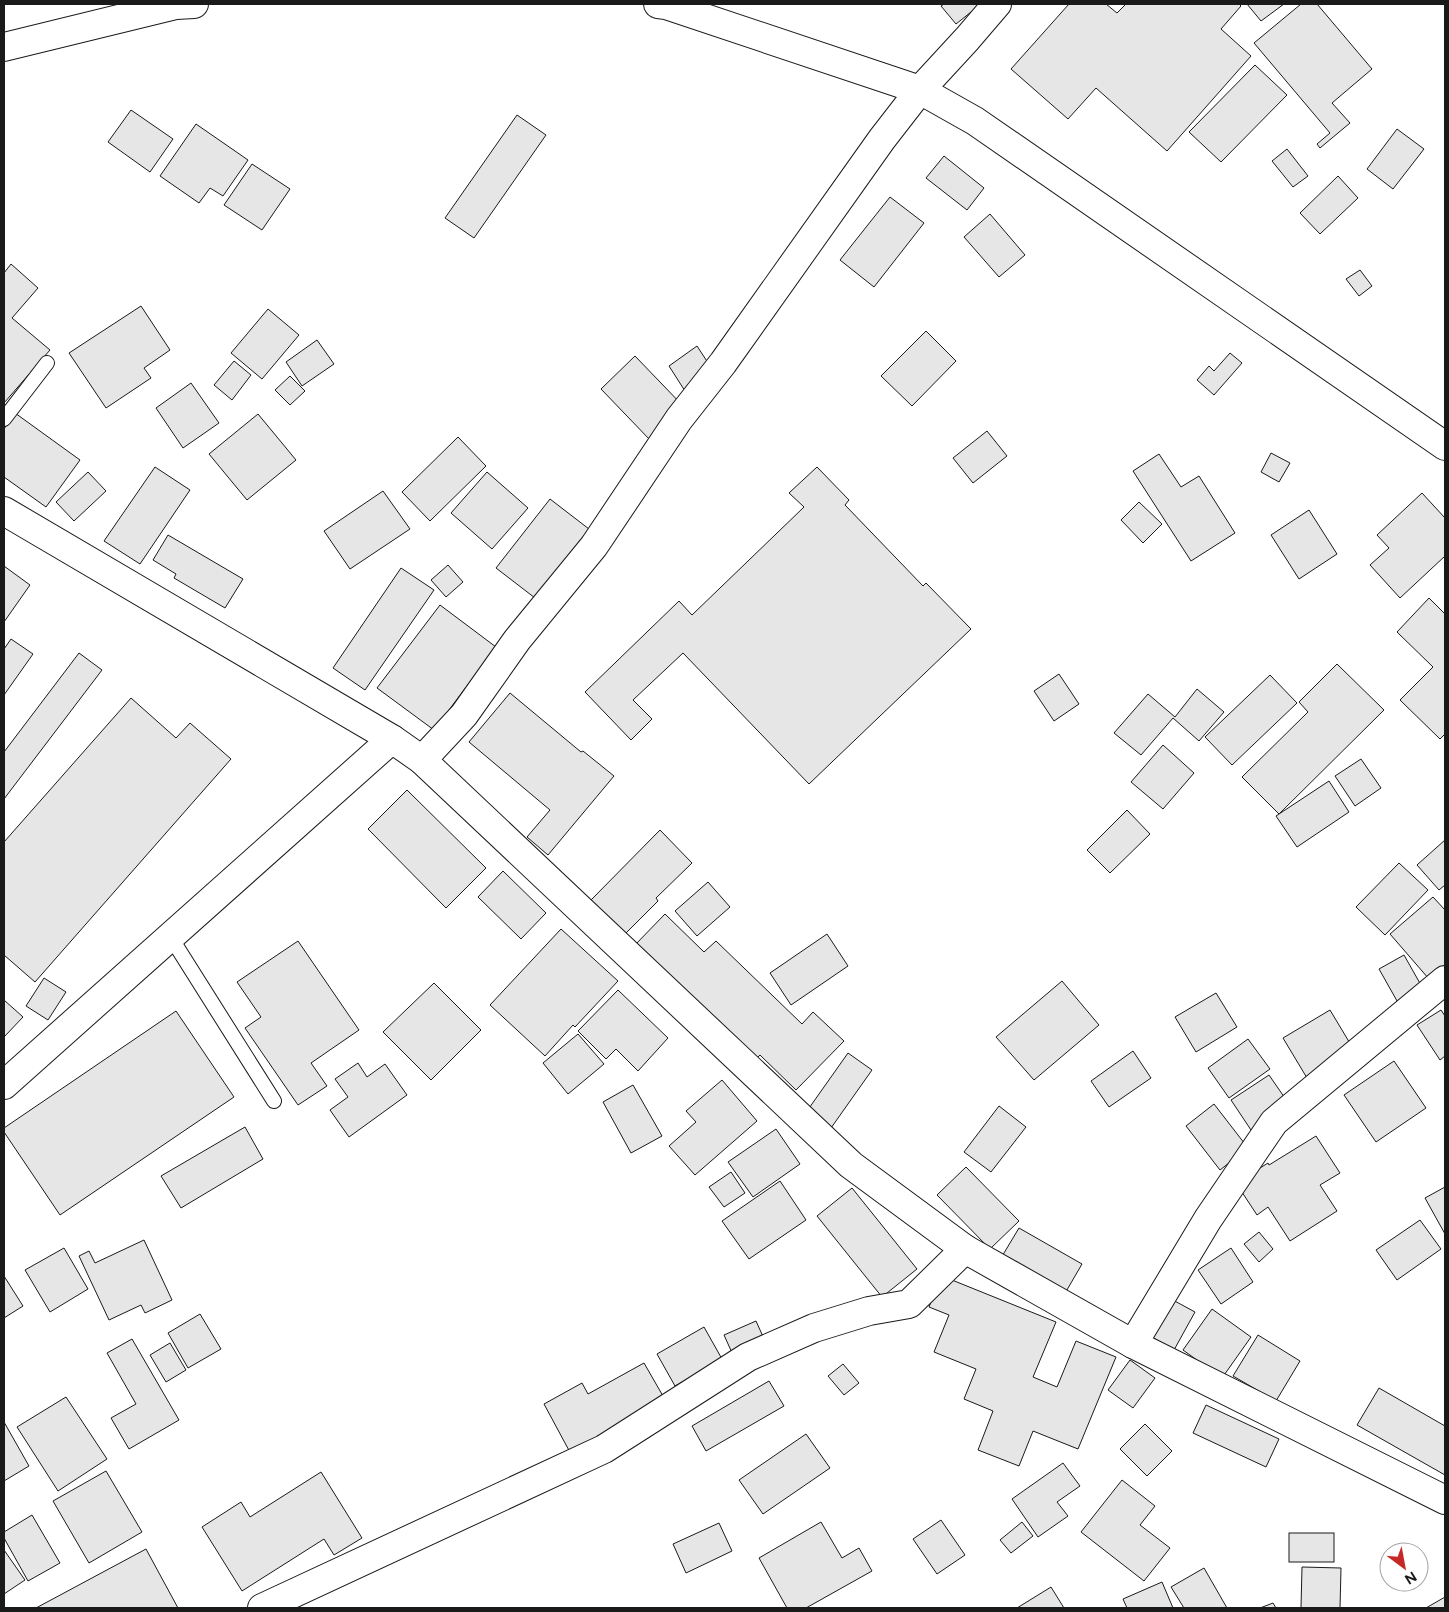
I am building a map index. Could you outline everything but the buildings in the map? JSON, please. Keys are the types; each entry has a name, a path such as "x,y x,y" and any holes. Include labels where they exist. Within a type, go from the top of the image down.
{"street":[{"path":"4,47 176,5 194,4"},
{"path":"658,4 666,4 920,90 983,127 1445,446"},
{"path":"422,760 464,715 518,640 594,546 679,419 723,363 882,139 920,90 997,4"},
{"path":"4,511 392,738 422,760 851,1165 965,1249 1133,1344 1445,1500"},
{"path":"4,1085 392,738"},
{"path":"1133,1344 1208,1219 1274,1122 1445,980"},
{"path":"262,1608 604,1449 748,1357 814,1328 869,1311 910,1304 965,1249"}],"lane":[{"path":"4,419 46,364"},
{"path":"170,936 274,1101"}]}
